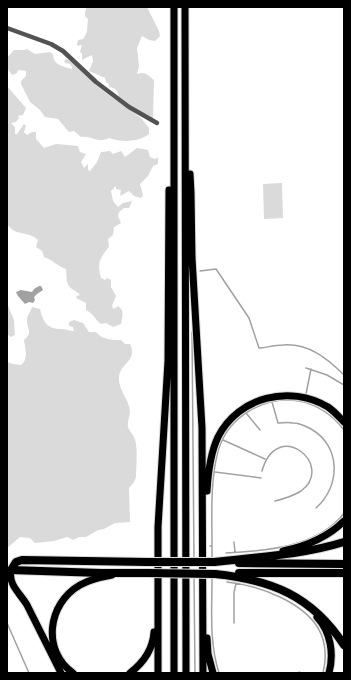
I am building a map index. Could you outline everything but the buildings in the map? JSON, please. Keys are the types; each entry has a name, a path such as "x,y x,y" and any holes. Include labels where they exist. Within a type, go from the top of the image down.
{"highway":[{"path":"174,7 174,673"},
{"path":"185,7 186,673"},
{"path":"186,152 189,165 191,193 192,258 202,420 203,673"},
{"path":"158,673 158,527 168,355 170,183 174,158"},
{"path":"202,533 205,522 208,480 212,454 218,437 224,428 233,417 244,408 268,397 287,395 301,396 329,408 344,422"},
{"path":"250,558 292,549 319,540 333,532 344,521"},
{"path":"214,562 313,550 344,542"},
{"path":"61,673 27,605 12,585 10,575 16,562 22,560 344,564"},
{"path":"11,570 215,574 344,573"},
{"path":"73,673 62,663 54,647 52,628 57,609 67,595 79,585 98,578 126,573"},
{"path":"215,574 250,579 296,596 316,611 335,632 344,645"},
{"path":"202,583 206,604 207,646 214,673"},
{"path":"130,673 143,660 152,642 155,628 155,605 157,590"},
{"path":"286,592 311,611 323,625 328,638 331,653 329,673"}],"street":[{"path":"7,28 60,48 96,82 129,107 156,123"}],"shaded area":[{"path":"87,7 147,7 160,36 155,41 149,40 142,36 137,48 139,66 137,74 144,73 154,80 153,118 131,107 119,97 116,90 109,87 109,84 106,82 105,78 89,71 93,61 92,55 82,60 82,54 80,52 82,45 78,46 77,44 78,40 83,39 87,31 88,19 85,16 85,12"},
{"path":"27,49 35,54 50,52 53,54 53,58 56,63 72,69 70,64 65,63 64,61 66,59 69,60 98,87 141,118 149,128 149,134 140,139 129,141 109,138 105,140 98,140 88,137 81,137 74,131 69,132 58,119 45,117 40,110 30,102 21,84 21,81 26,76 26,71 18,70 17,73 12,75 7,68 7,58 14,50"},
{"path":"7,86 26,108 23,115 18,116 19,118 16,122 11,123 15,127 15,134 17,134 24,124 26,126 24,132 27,135 32,132 36,132 36,139 44,148 56,144 78,146 80,152 86,154 81,162 84,168 88,164 88,170 90,171 97,162 101,152 110,151 113,154 121,151 125,157 137,148 148,150 150,157 155,159 158,157 158,164 153,166 148,176 140,184 143,195 141,198 134,196 129,191 120,196 121,190 116,189 116,186 111,191 113,201 118,207 123,203 132,201 129,208 124,208 119,212 118,216 121,223 114,227 113,235 108,239 109,247 101,258 99,265 101,278 111,280 111,287 116,296 112,306 114,309 118,306 122,310 121,324 113,327 106,323 101,324 86,310 86,303 76,298 80,295 68,285 66,269 44,257 42,251 36,247 38,240 30,235 13,230 7,223"},
{"path":"282,183 283,218 264,219 263,184"},
{"path":"41,286 43,290 34,297 35,300 33,303 29,302 25,304 16,292 21,290 32,292"},
{"path":"7,303 14,320 15,335 11,337 7,334"},
{"path":"32,307 40,309 44,321 52,328 74,331 73,327 69,326 69,322 74,320 83,323 89,332 96,332 105,338 111,340 121,340 125,344 130,344 132,354 120,372 119,382 128,402 130,411 128,427 134,436 136,444 136,477 129,488 130,522 115,523 86,537 79,537 73,540 67,537 54,541 35,543 30,538 20,537 7,548 7,362 21,365 25,360 26,353 24,340 29,335 27,319"}],"waterway":[{"path":"200,271 216,269 249,318 259,348 280,345 301,346 324,358 344,375"},
{"path":"192,332 194,558"},
{"path":"306,368 327,375 344,385"},
{"path":"306,394 311,369"},
{"path":"212,546 212,498 215,463 220,445 226,433 239,419 249,411 275,401 300,401 324,411 344,430"},
{"path":"272,402 278,423"},
{"path":"246,413 260,430"},
{"path":"278,423 296,423 305,426 321,436 328,445 334,467 333,478 330,489 316,508"},
{"path":"223,440 265,459"},
{"path":"262,471 269,455 279,448 290,447 300,451 308,459 312,469 310,480 301,491 275,501"},
{"path":"215,472 261,478"},
{"path":"226,553 258,551 291,545 306,540 321,533 344,513"},
{"path":"234,542 235,552"},
{"path":"210,546 212,546 212,560"},
{"path":"194,576 195,673"},
{"path":"212,578 212,638 219,673"},
{"path":"227,582 261,589 292,603 302,610 317,627 322,636 325,647 323,673"},
{"path":"234,623 234,593 236,583"},
{"path":"7,623 29,673"}]}
